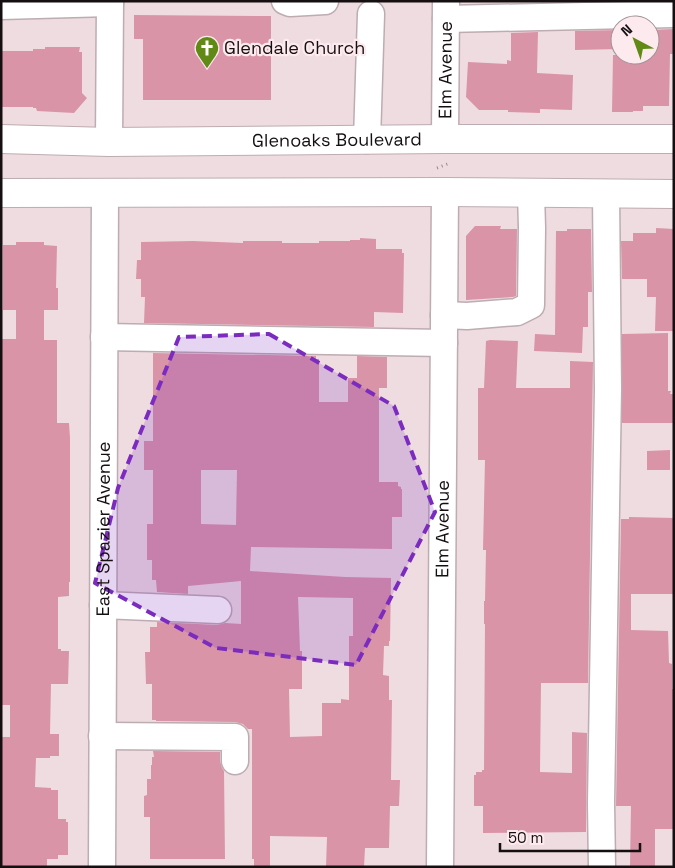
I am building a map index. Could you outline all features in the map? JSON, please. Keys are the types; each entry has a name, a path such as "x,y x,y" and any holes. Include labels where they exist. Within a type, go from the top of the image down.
{"main road":[{"name":"Glenoaks Boulevard","path":"1,139 109,142 446,139 674,140"},
{"path":"1,193 445,192 674,194"}],"street":[{"path":"285,1 290,3 325,1"},
{"path":"1,6 110,2 109,142"},
{"path":"446,10 674,14"},
{"name":"Elm Avenue","path":"446,10 446,139"},
{"path":"367,140 371,14"},
{"name":"Elm Avenue","path":"440,867 445,192"},
{"name":"East Spazier Avenue","path":"102,867 106,193"},
{"path":"444,315 467,316 517,312 531,305 532,228 530,193"},
{"path":"602,867 601,803 608,389 606,194"},
{"path":"104,337 444,343"},
{"path":"103,605 218,610"},
{"path":"102,736 235,737 235,761"}],"highlighted area":[{"path":"269,334 394,406 435,512 356,665 216,648 95,583 118,488 179,337"}],"building":[{"name":"Glendale Church","path":"134,15 271,16 271,100 143,100 143,39 134,39"},
{"path":"674,29 674,54 670,54 669,106 643,106 643,111 612,112 613,65 660,65 660,30"},
{"path":"610,30 610,49 575,50 575,31"},
{"path":"538,32 537,73 573,75 572,110 540,109 540,113 479,110 466,97 468,62 507,64 507,60 511,61 511,33"},
{"path":"45,47 80,47 79,52 82,52 82,93 87,98 74,113 37,111 33,107 1,107 1,51 33,51 33,49 45,49"},
{"path":"475,226 501,226 500,229 517,229 516,296 466,300 466,236"},
{"path":"656,228 674,229 674,331 655,331 656,297 647,297 647,279 622,279 621,241 633,241 633,233 656,233"},
{"path":"567,229 591,229 592,292 588,292 588,327 583,327 582,353 534,351 535,334 555,335 556,231 567,231"},
{"path":"360,238 376,239 376,249 402,249 402,253 404,253 403,313 374,312 374,327 144,323 145,297 141,297 141,279 136,279 137,260 141,260 141,242 193,241 243,243 243,241 282,241 282,243 319,243 319,241 360,240"},
{"path":"16,242 44,242 44,245 57,246 56,288 58,288 58,310 44,310 44,340 57,340 57,423 69,423 70,438 69,596 58,597 58,649 69,651 68,684 51,684 50,734 59,734 59,756 36,758 35,787 58,790 58,819 66,819 66,822 68,822 68,855 58,855 58,859 47,859 47,867 1,867 1,737 10,737 10,705 1,705 2,339 16,339 16,310 3,310 3,245 16,245"},
{"path":"668,333 668,391 671,391 670,394 674,394 674,423 622,423 622,334"},
{"path":"486,341 518,341 516,388 570,388 570,361 593,362 588,683 541,683 540,772 572,773 572,732 587,733 586,832 483,833 483,806 474,806 474,775 476,775 476,772 484,770 484,601 486,550 483,550 485,460 478,460 478,388 484,388"},
{"path":"153,353 316,356 316,359 319,359 319,402 348,402 348,378 357,378 357,356 387,357 387,388 379,388 379,482 398,482 398,486 402,489 402,517 392,517 392,549 251,547 250,571 391,578 390,641 389,646 384,646 383,675 389,676 389,700 392,700 391,780 400,780 399,806 390,806 389,848 365,848 364,867 326,867 327,837 270,836 270,867 254,867 254,859 252,859 252,729 248,729 243,724 235,722 152,720 152,684 146,684 145,652 150,652 150,627 157,627 157,622 217,625 225,623 241,624 241,581 188,586 188,594 157,592 156,580 152,580 152,560 147,560 147,524 153,524 153,470 144,470 144,441 153,441","holes":["201,470 237,470 236,525 201,524","298,597 353,598 353,636 349,636 349,700 341,699 341,703 322,703 322,736 290,737 289,689 302,689 302,651 300,651"]},
{"path":"670,450 670,470 647,470 647,451"},
{"path":"629,517 674,518 674,594 631,594 631,630 668,631 669,663 672,664 672,689 674,689 674,829 655,829 655,867 630,867 631,806 616,806 621,519 629,519"},
{"path":"153,751 220,752 220,761 224,771 225,859 150,859 150,817 144,817 144,796 147,795 147,779 151,779"}],"place":[{"name":"Glendale Church","path":"207,69"}]}
